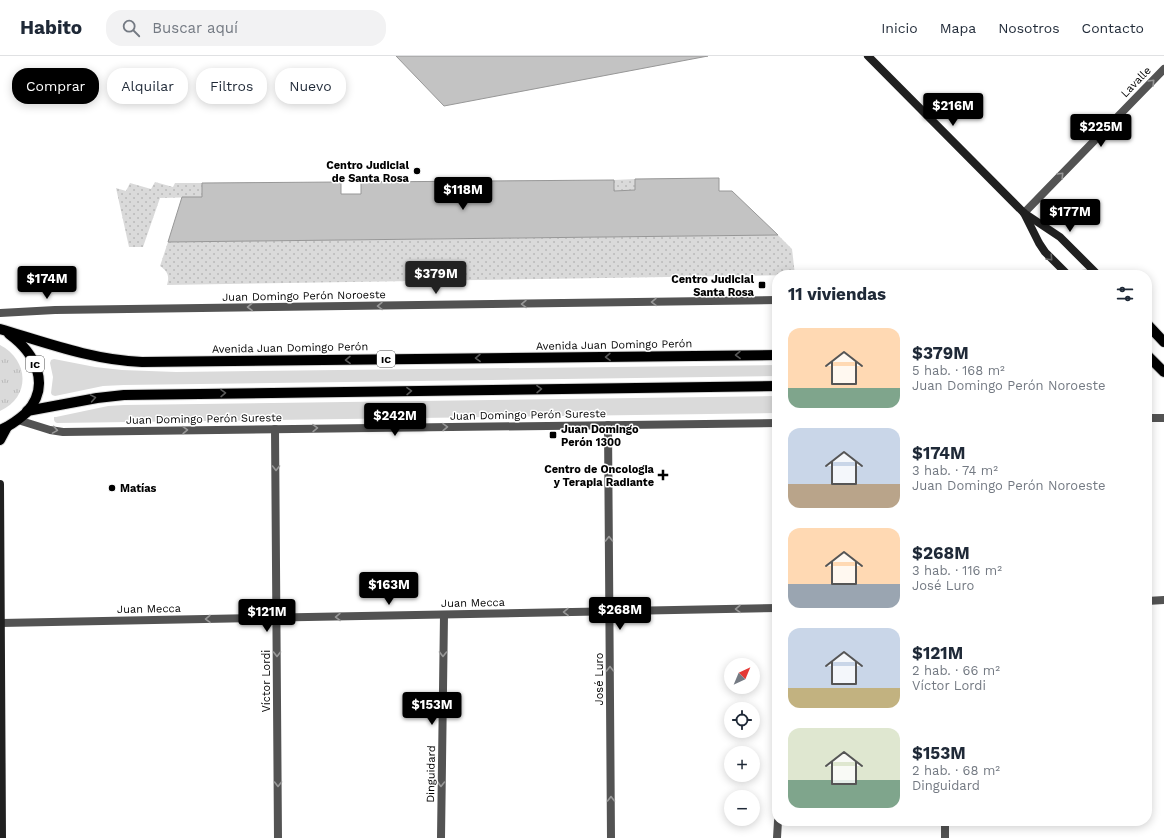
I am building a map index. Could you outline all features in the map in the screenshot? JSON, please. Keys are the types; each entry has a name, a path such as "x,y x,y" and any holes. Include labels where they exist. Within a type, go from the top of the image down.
{"main road":[{"path":"868,56 1024,212 1060,237 1093,270"},
{"path":"1024,212 1042,247 1052,260 1063,270"},
{"name":"Avenida Juan Domingo Perón","path":"0,329 92,356 142,362 772,355"},
{"name":"IC","path":"0,329 10,335 31,357 37,368 38,379 34,402 28,411 18,420 3,428"},
{"path":"1152,329 1164,342"},
{"path":"1152,360 1164,372"},
{"path":"28,411 97,398 124,395 772,386"},
{"path":"0,440 3,428"},
{"path":"0,484 2,838"}],"street":[{"name":"Lavalle","path":"1024,212 1164,69"},
{"name":"Juan Domingo Perón Noroeste","path":"0,313 54,310 772,300"},
{"path":"1152,418 1164,418"},
{"name":"Juan Domingo Perón Sureste","path":"18,420 50,430 63,432 772,423"},
{"name":"José Luro","path":"608,425 611,838"},
{"name":"Víctor Lordi","path":"275,429 278,838"},
{"path":"1152,601 1164,600"},
{"name":"Juan Mecca","path":"1,623 772,608"},
{"name":"Dinguidard","path":"441,838 444,615"},
{"path":"778,826 778,838"},
{"path":"945,826 945,838"}],"green space":[{"path":"635,179 635,190 614,191 614,180"},
{"path":"155,182 173,187 175,183 202,183 202,197 160,198 143,247 129,247 116,188 126,191 130,183 151,189"},
{"path":"778,235 792,249 794,270 772,270 772,275 167,285 167,274 160,266 168,242"},
{"path":"0,345 10,352 17,360 21,369 22,378 21,388 17,397 10,405 0,411"},
{"path":"54,359 95,367 122,370 176,372 772,365 772,376 124,385 103,386 55,396 51,393 53,377 50,363 51,360"},
{"path":"772,396 772,413 57,423 54,420 54,417 108,406"}],"building":[{"path":"396,56 708,56 444,106"},
{"path":"719,178 719,191 732,191 778,235 168,242 182,197 202,197 202,183 341,182 341,194 361,194 361,182 614,180 614,191 635,190 635,179"}],"place":[{"name":"Centro Judicial de Santa Rosa","path":"417,171"},
{"name":"Centro Judicial Santa Rosa","path":"762,285"},
{"name":"Juan Domingo Perón 1300","path":"553,435"},
{"name":"Centro de Oncologia y Terapia Radiante","path":"663,475"},
{"name":"Matías","path":"112,488"}]}
